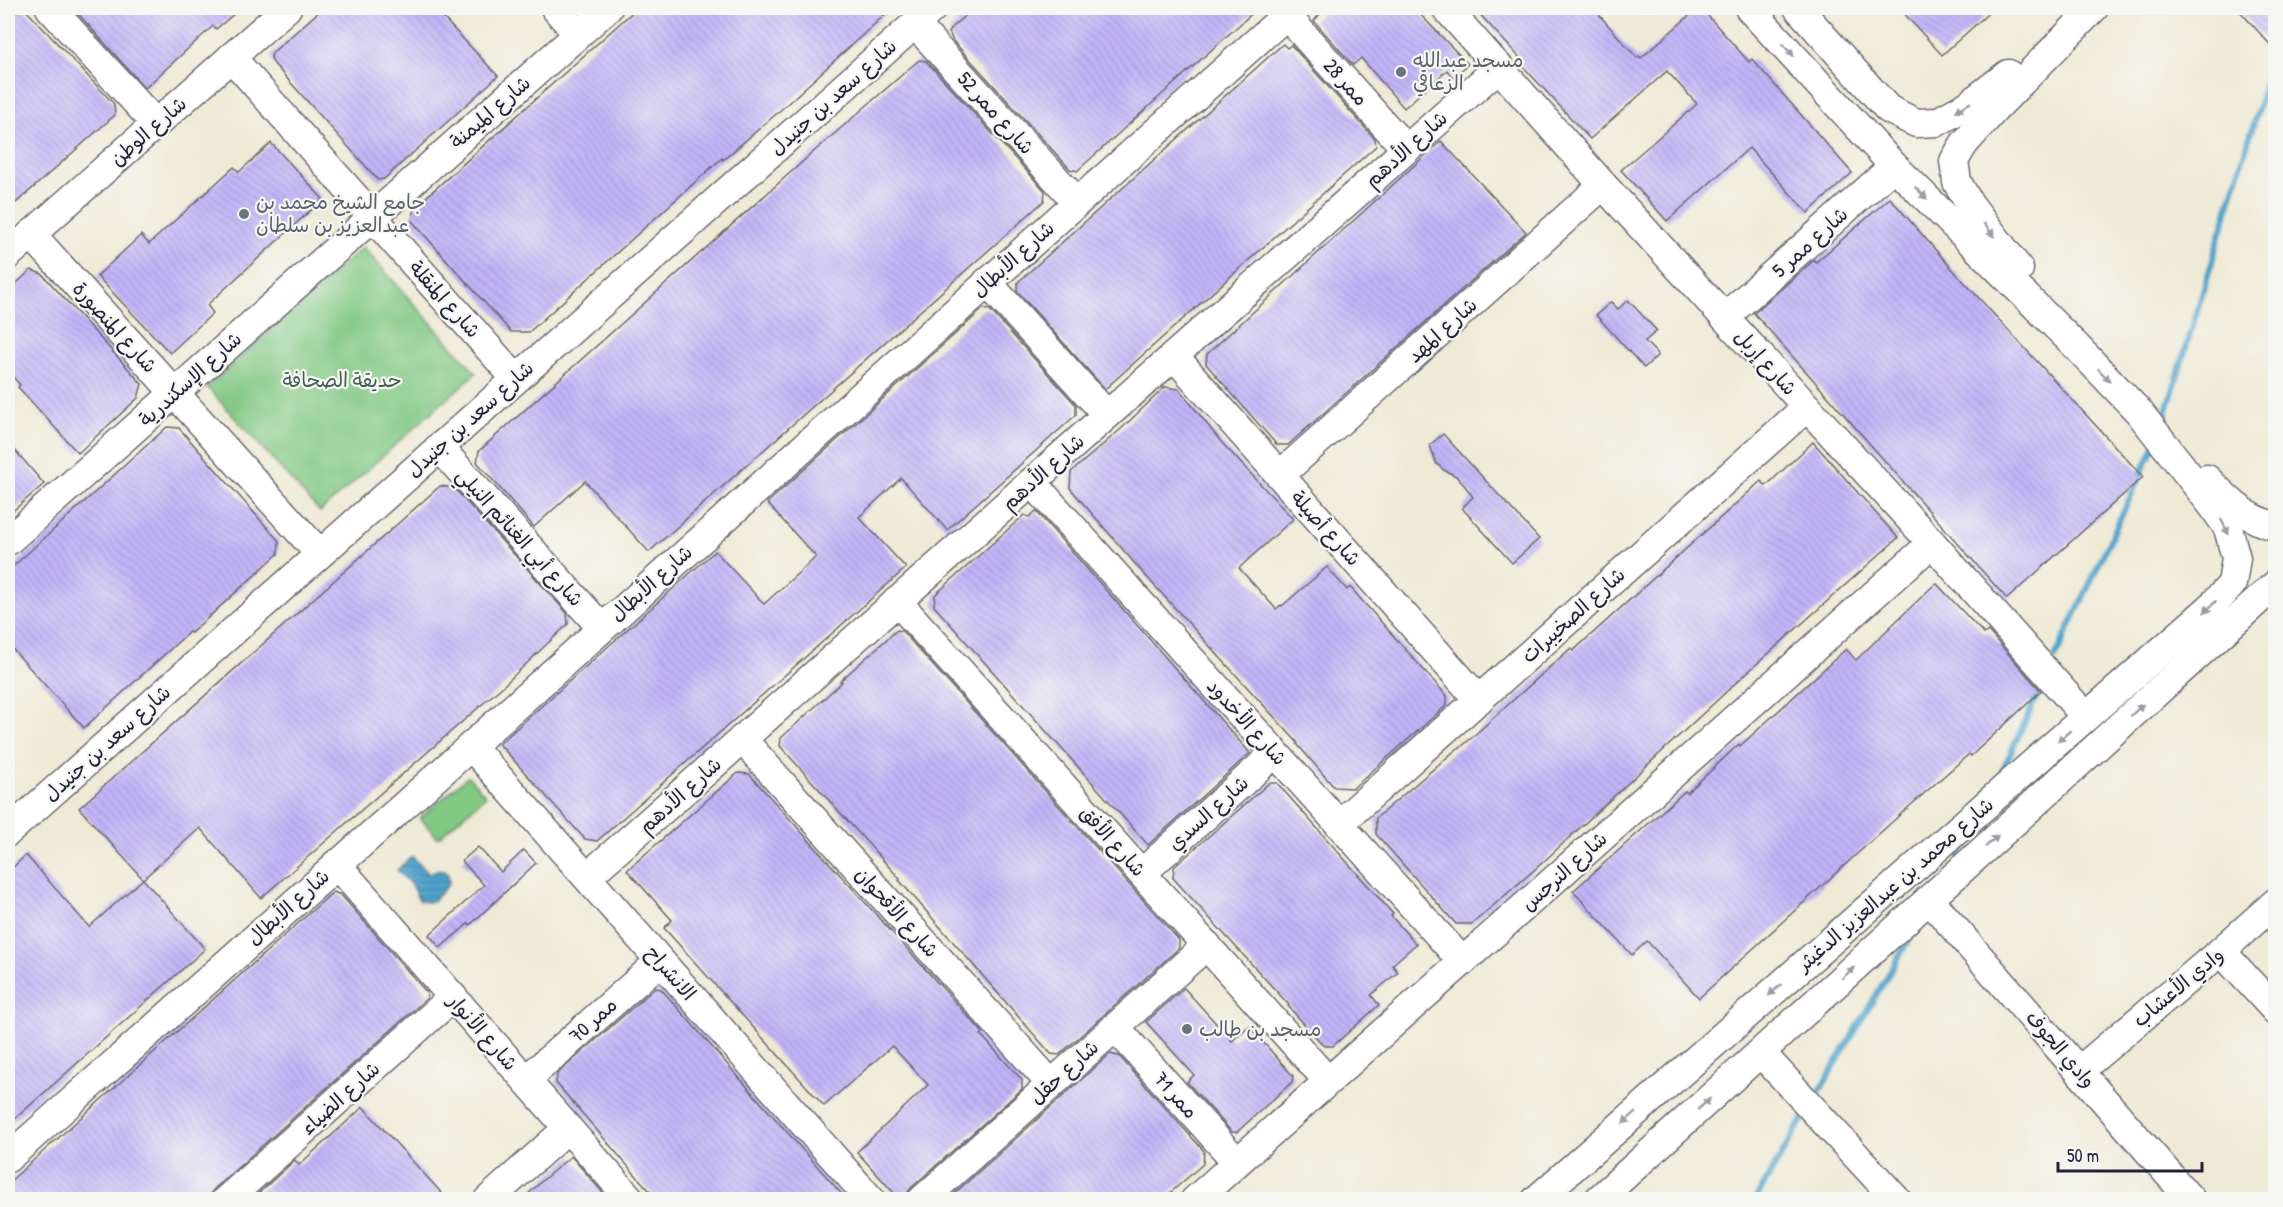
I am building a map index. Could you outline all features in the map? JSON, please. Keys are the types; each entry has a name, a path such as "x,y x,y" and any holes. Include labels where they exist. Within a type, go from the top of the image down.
{"street":[{"path":"50,8 156,124"},
{"name":"شارع الوطن","path":"8,255 287,8"},
{"path":"555,8 578,34"},
{"name":"شارع الميمنة","path":"372,216 608,8"},
{"name":"شارع إربل","path":"1446,8 1604,185 1932,543 2086,717"},
{"path":"1749,8 1894,166 2223,495 2262,524 2276,526"},
{"path":"1798,8 1888,109 1916,123 1937,122 1968,105 2093,8"},
{"path":"2076,346 1969,204 1957,182 1954,161 1964,144 1995,109 2093,8"},
{"name":"ممر 28","path":"1290,11 1406,149"},
{"name":"شارع الأبطال","path":"8,1158 1290,11"},
{"name":"شارع ممر 52","path":"924,16 1077,202"},
{"name":"شارع سعد بن جنيدل","path":"8,832 924,16"},
{"name":"شارع المنقلة","path":"231,57 516,379"},
{"name":"شارع الأدهم","path":"587,877 1499,66"},
{"name":"شارع ممر 5","path":"1725,317 1894,166"},
{"name":"شارع المهد","path":"1280,475 1604,185"},
{"name":"شارع الإسكندرية","path":"8,541 372,216"},
{"name":"شارع المنصورة","path":"31,234 320,553"},
{"path":"987,282 1107,415"},
{"name":"شارع أصيلة","path":"1174,356 1479,700"},
{"name":"شارع الصخيبرات","path":"1339,824 1807,407"},
{"name":"شارع محمد بن عبدالعزيز الدغيثر","path":"1549,1196 2210,608 2232,584 2236,558 2228,528 2139,412"},
{"name":"شارع أبي الغنائم النيلي","path":"439,447 601,627"},
{"name":"شارع الأخدود","path":"1032,482 1462,961"},
{"name":"شارع النرجس","path":"1195,1200 1932,543"},
{"name":"شارع محمد بن عبدالعزيز الدغيثر","path":"1598,1200 2276,584"},
{"name":"شارع الأفق","path":"897,602 1328,1081"},
{"name":"شارع الأقحوان","path":"742,740 1051,1084"},
{"name":"الانشراح","path":"471,746 871,1200"},
{"name":"شارع السدي","path":"1142,873 1275,753"},
{"name":"شارع الأنوار","path":"336,864 631,1200"},
{"name":"وادي الجوف","path":"1929,899 2191,1200"},
{"name":"وادي الأعشاب","path":"2080,1070 2276,902"},
{"name":"شارع حقل","path":"921,1200 1207,945"},
{"path":"2221,951 2276,1011"},
{"name":"ممر 70","path":"526,1080 660,960"},
{"name":"شارع الضياء","path":"226,1200 453,997"},
{"name":"ممر 71","path":"1115,1027 1237,1162"},
{"path":"1761,1053 1897,1200"},
{"path":"488,1200 568,1128"}],"green space":[{"name":"حديقة الصحافة","path":"363,247 476,373 320,512 207,387"},
{"path":"468,776 486,796 438,838 420,818"}],"water":[{"path":"412,856 429,874 436,870 444,870 448,874 449,884 432,902 419,900 411,885 397,870"}],"building":[{"path":"8,8 24,8 114,104 115,115 8,210"},
{"path":"73,8 241,8 216,29 213,26 145,88"},
{"path":"323,8 434,8 498,76 384,179 378,180 271,58 272,53"},
{"path":"637,8 892,8 774,116 723,160 722,158 529,332 511,332 412,221 414,208"},
{"path":"974,8 1258,8 1077,171 1070,169 953,41 949,32"},
{"path":"1325,8 1414,8 1468,64 1453,78 1447,70 1404,108 1361,58 1353,65 1314,21"},
{"path":"1474,8 1593,8 1637,58 1639,56 1641,58 1698,8 1701,8 1749,62 1752,59 1852,173 1808,213 1749,148 1667,221 1621,170 1697,104 1667,71 1590,139 1518,61 1521,59"},
{"path":"1899,8 1994,8 1942,55"},
{"path":"2237,8 2276,8 2276,51"},
{"path":"1283,44 1287,48 1291,45 1375,139 1376,146 1105,389 1017,291 1018,282"},
{"path":"919,60 926,61 1045,191 1044,201 649,552 585,481 534,527 477,462 479,451"},
{"path":"1441,141 1526,232 1288,445 1277,445 1206,364 1207,354"},
{"path":"271,143 323,199 207,305 213,313 170,353 97,276 141,235 149,244 234,167 239,172"},
{"path":"1890,198 2143,477 2007,599 1754,313"},
{"path":"31,270 42,274 142,384 138,398 78,453 18,387 20,385 8,371 8,291"},
{"path":"1628,300 1657,331 1645,341 1658,355 1644,368 1596,315 1611,302 1618,309"},
{"path":"983,309 990,310 1076,405 1076,415 947,530 901,478 859,517 906,568 597,841 585,839 499,744 715,551 764,604 816,557 767,503"},
{"path":"1165,387 1179,389 1222,443 1293,519 1239,568 1276,609 1327,567 1347,590 1350,587 1447,696 1447,705 1353,788 1334,787 1298,743 1143,573 1070,488 1071,472"},
{"path":"167,427 179,428 279,541 278,554 84,728 8,644 8,571"},
{"path":"1443,434 1539,539 1512,563 1462,508 1473,497 1465,486 1456,476 1436,463 1430,445"},
{"path":"8,442 44,484 8,515"},
{"path":"1813,442 1898,538 1740,679 1541,864 1472,924 1456,924 1376,834 1376,818 1459,749 1571,648 1573,651 1761,481 1766,486"},
{"path":"440,486 454,488 567,613 568,624 503,686 261,898 200,828 143,879 79,808"},
{"path":"1036,511 1250,753 1148,845 934,606 935,595 1024,515 1029,517"},
{"path":"1936,583 1984,634 1988,631 2041,691 1971,756 1969,754 1903,812 1699,998 1647,941 1632,955 1573,891 1685,791 1687,793 1846,649 1856,660"},
{"path":"897,630 902,631 1179,940 1179,948 1059,1055 1051,1054 900,879 780,746 781,738"},
{"path":"738,773 749,774 983,1033 981,1035 1022,1080 1022,1089 911,1188 905,1196 894,1193 857,1152 928,1085 892,1046 824,1106 664,928 672,920 627,870"},
{"path":"1269,783 1277,783 1393,914 1391,916 1416,944 1392,965 1398,972 1371,995 1379,1005 1333,1046 1324,1046 1173,878 1174,867"},
{"path":"478,847 501,872 524,850 536,863 470,925 469,923 440,948 429,935 484,885 462,861"},
{"path":"26,855 89,927 143,879 205,949 8,1125 8,872"},
{"path":"333,892 341,895 427,993 427,998 215,1188 205,1200 8,1200 8,1183"},
{"path":"655,988 661,989 847,1200 658,1200 556,1083 557,1074"},
{"path":"1184,988 1232,1041 1249,1026 1293,1076 1292,1082 1237,1132 1232,1132 1187,1082 1194,1075 1146,1022"},
{"path":"1110,1054 1119,1056 1204,1151 1203,1164 1162,1200 947,1200"},
{"path":"363,1107 448,1200 251,1200 295,1160 299,1165"},
{"path":"571,1156 609,1200 522,1200 543,1180"}],"waterway":[{"path":"2162,427 2260,103 2273,38"},
{"path":"2055,658 2155,444"},
{"path":"1999,778 2040,689"},
{"path":"1959,855 1972,833"},
{"path":"1819,1092 1917,926"},
{"path":"1755,1200 1802,1120"}],"place":[{"name":"مسجد عبدالله الزعاقي","path":"1401,72"},
{"name":"جامع الشيخ محمد بن عبدالعزيز بن سلطان","path":"244,214"},
{"name":"مسجد بن طالب","path":"1187,1029"}]}
